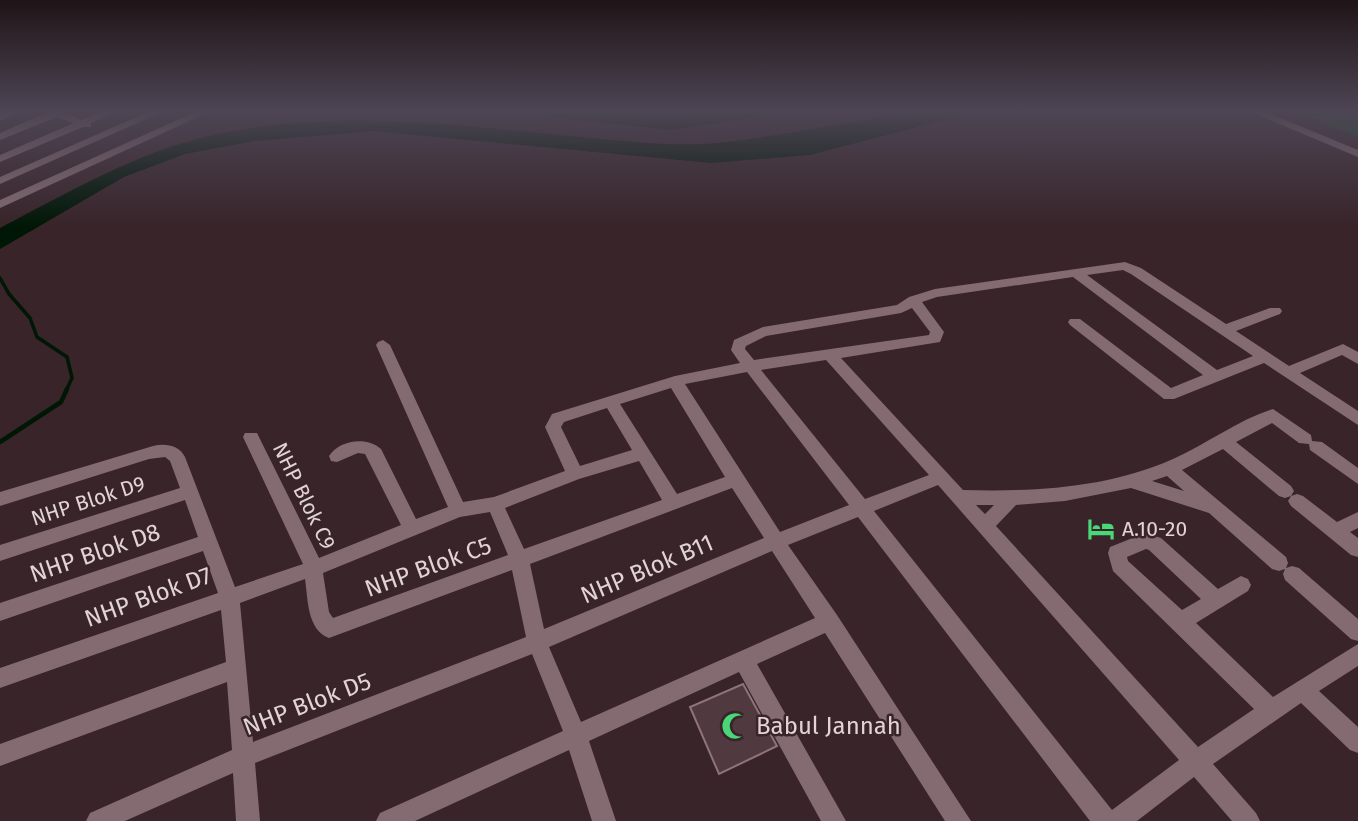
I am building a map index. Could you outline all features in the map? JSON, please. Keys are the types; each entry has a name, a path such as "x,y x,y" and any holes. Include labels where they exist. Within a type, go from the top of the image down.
{"street":[{"path":"0,159 21,150"},
{"path":"0,181 70,150"},
{"path":"1,203 118,150"},
{"path":"1105,821 738,350 741,340 826,320 896,310 935,293 1078,275 1121,266 1129,268 1358,419"},
{"path":"1078,275 1215,376"},
{"path":"575,474 553,427 554,422 610,400 680,380 751,366 935,339 939,336 937,332 914,300"},
{"path":"1225,330 1275,311"},
{"path":"1075,322 1175,399 1215,376 1266,357"},
{"path":"383,345 458,510"},
{"path":"1288,372 1343,349 1358,359"},
{"path":"830,355 1248,821"},
{"path":"680,380 736,480 959,821"},
{"path":"610,400 674,504"},
{"path":"960,497 1046,498 1130,481 1169,468 1273,415 1358,477"},
{"name":"NHP Blok C9","path":"250,438 313,566 323,622 329,629 355,621"},
{"path":"1223,440 1358,549"},
{"path":"338,456 363,445 368,446 375,454 412,529"},
{"name":"NHP Blok D9","path":"0,499 163,450 172,452 177,457 189,492 0,553"},
{"name":"NHP Blok D7","path":"0,678 313,566 334,561 458,510 495,503 644,453"},
{"path":"1169,468 1358,632"},
{"name":"NHP Blok B11","path":"537,642 777,541 941,477"},
{"path":"495,503 520,561 736,480"},
{"path":"1130,481 1213,508"},
{"path":"189,492 207,541 219,564 229,596 237,668 247,821"},
{"path":"985,526 1010,499"},
{"path":"1336,531 1358,519"},
{"name":"NHP Blok D8","path":"0,612 207,541"},
{"path":"1216,600 1155,544 1145,541 1117,553 1121,565 1271,710"},
{"name":"NHP Blok C5","path":"355,621 520,561 537,642 575,734 604,821"},
{"path":"1181,622 1241,585"},
{"path":"388,821 575,734 830,621"},
{"name":"NHP Blok D5","path":"98,821 243,757 537,642"},
{"path":"1117,821 1271,710 1358,654"},
{"path":"743,659 834,821"},
{"path":"0,755 237,668"},
{"path":"1303,690 1358,742"}],"shaded area":[{"path":"205,150 185,154 124,177 0,249 0,228 104,174 157,152"},
{"path":"577,150 828,150 810,155 711,163"}],"building":[{"name":"Babul Jannah","path":"743,684 777,746 719,774 690,707"}],"waterway":[{"path":"0,278 9,294 30,318 37,337 67,357 72,378 66,391"},
{"path":"0,442 61,402 67,389"}],"place":[{"name":"A.10-20","path":"1101,529"},
{"name":"Babul Jannah","path":"735,726"}]}
